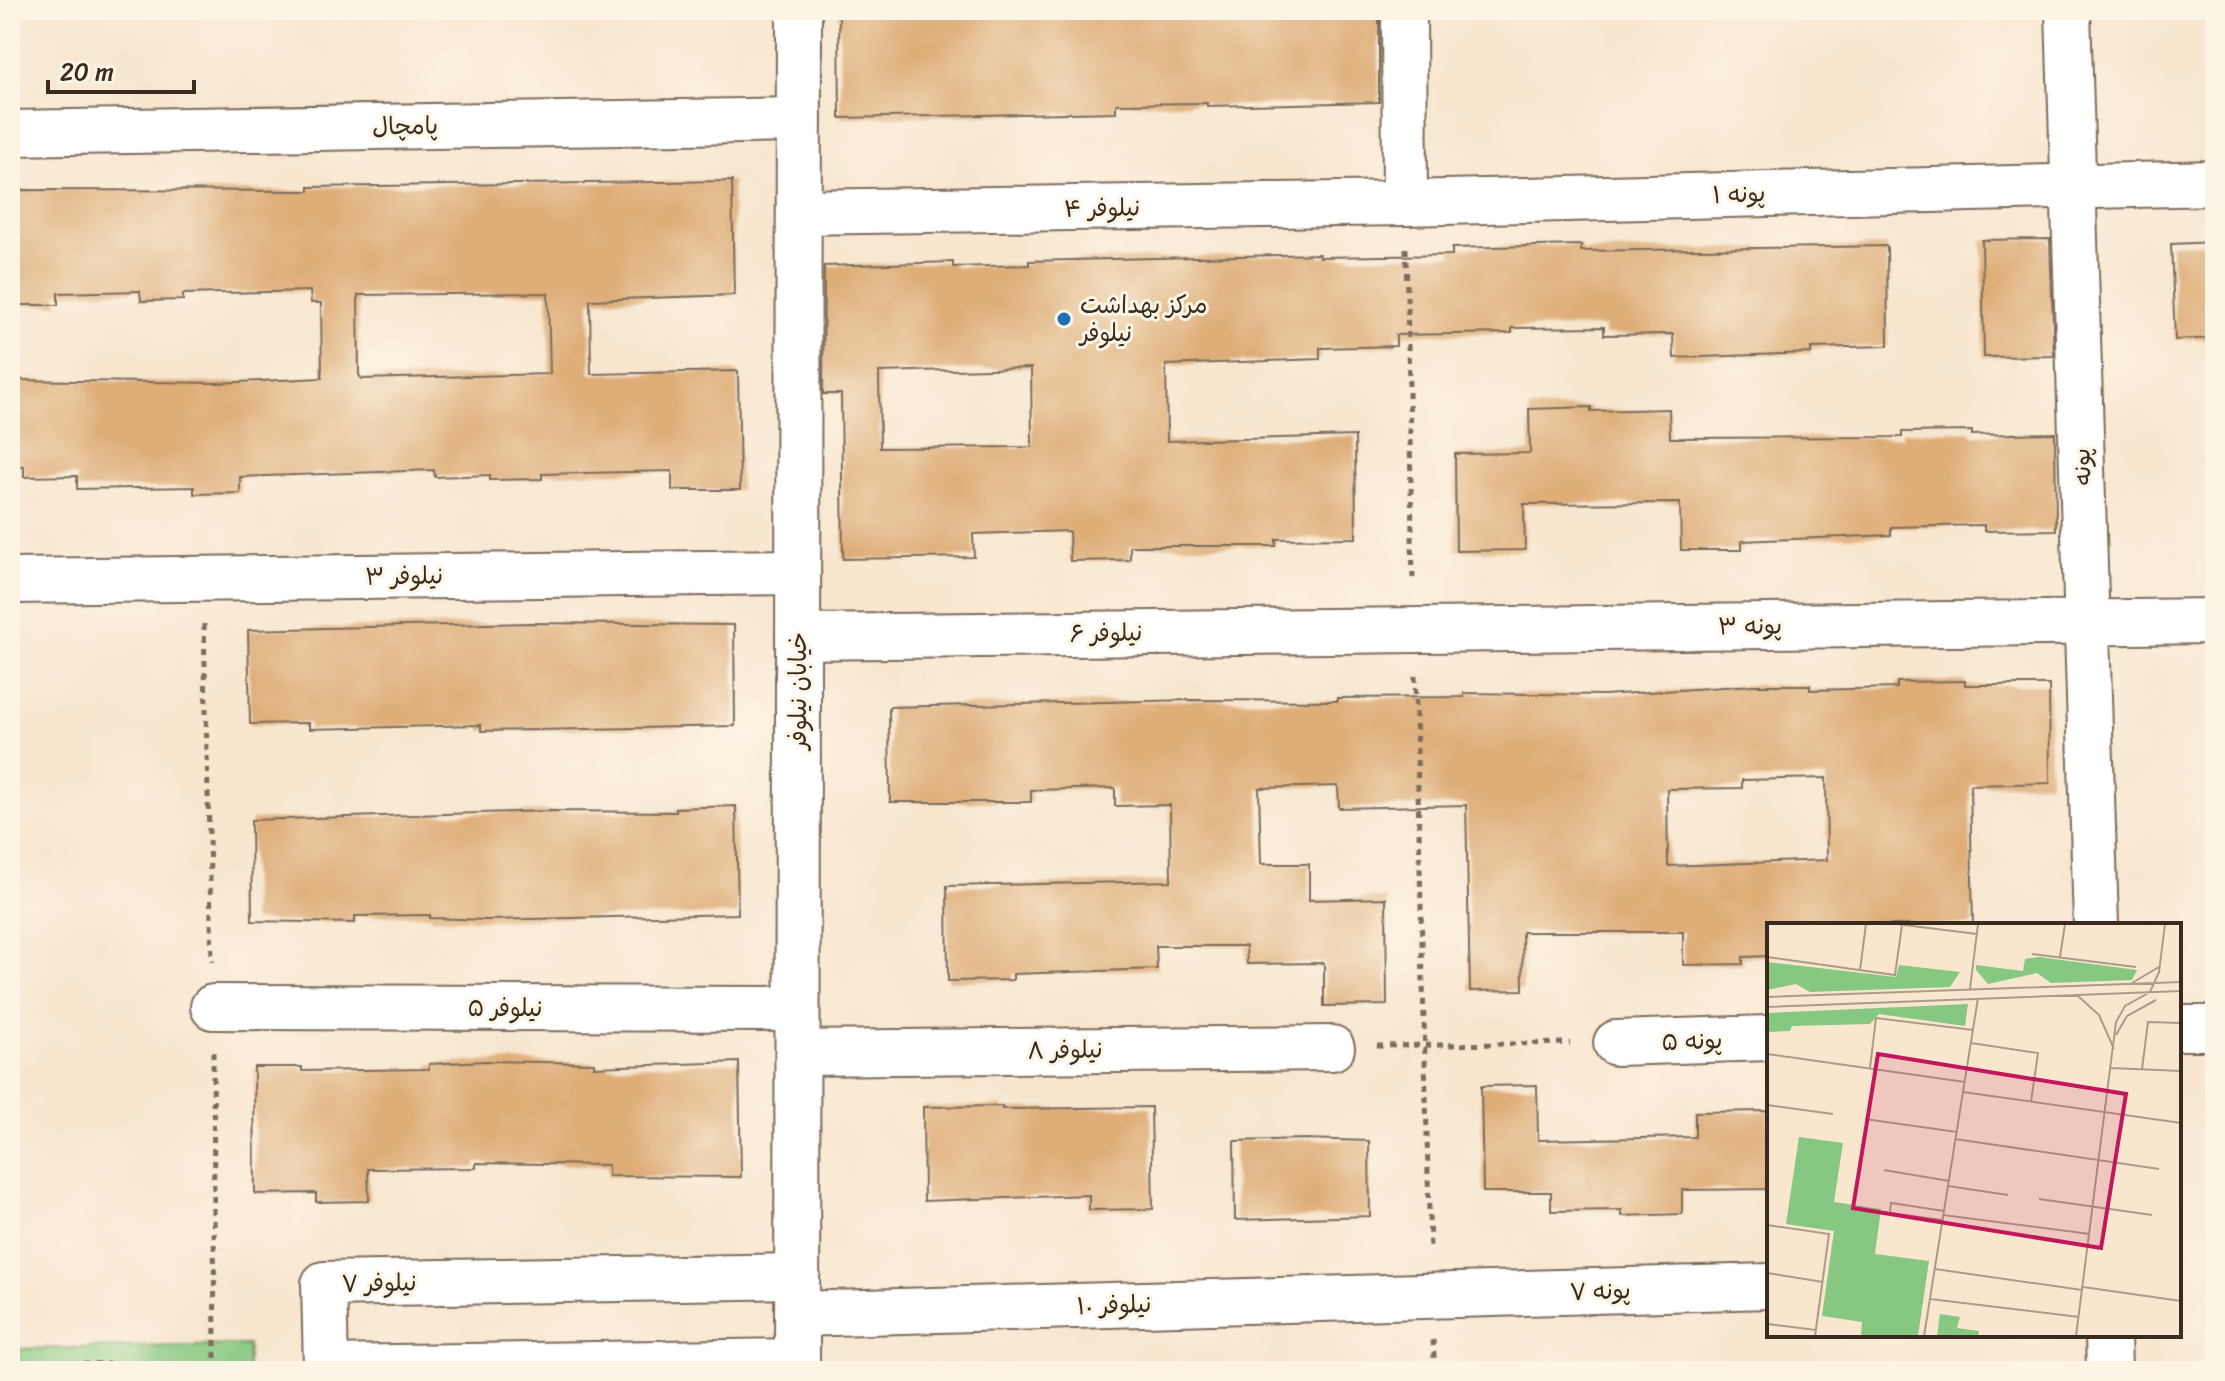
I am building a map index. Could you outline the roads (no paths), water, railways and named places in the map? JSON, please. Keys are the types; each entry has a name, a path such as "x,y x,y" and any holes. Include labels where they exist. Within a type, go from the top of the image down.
{"street":[{"name":"خیابان نیلوفر","path":"797,1366 799,10"},
{"path":"1404,10 1405,203"},
{"name":"پونه","path":"2068,10 2096,923"},
{"name":"پامچال","path":"10,133 799,120"},
{"name":"پونه ۱","path":"1405,203 2073,184 2215,183"},
{"name":"نیلوفر ۴","path":"799,212 1405,203"},
{"name":"نیلوفر ۳","path":"10,581 798,572"},
{"name":"پونه ۳","path":"1414,630 2215,621"},
{"name":"نیلوفر ۶","path":"798,637 1414,630"},
{"name":"نیلوفر ۵","path":"213,1007 797,1009"},
{"path":"2181,1028 2215,1028"},
{"name":"پونه ۵","path":"1616,1043 1767,1038"},
{"name":"نیلوفر ۸","path":"798,1053 1332,1048"},
{"name":"نیلوفر ۷","path":"797,1295 324,1284 326,1368 797,1366"},
{"name":"پونه ۷","path":"1431,1296 1767,1286"},
{"name":"نیلوفر ۱۰","path":"797,1295 1431,1296"},
{"path":"2108,1337 2109,1371"}],"place":[{"name":"مرکز بهداشت نیلوفر","path":"1064,319"}]}
